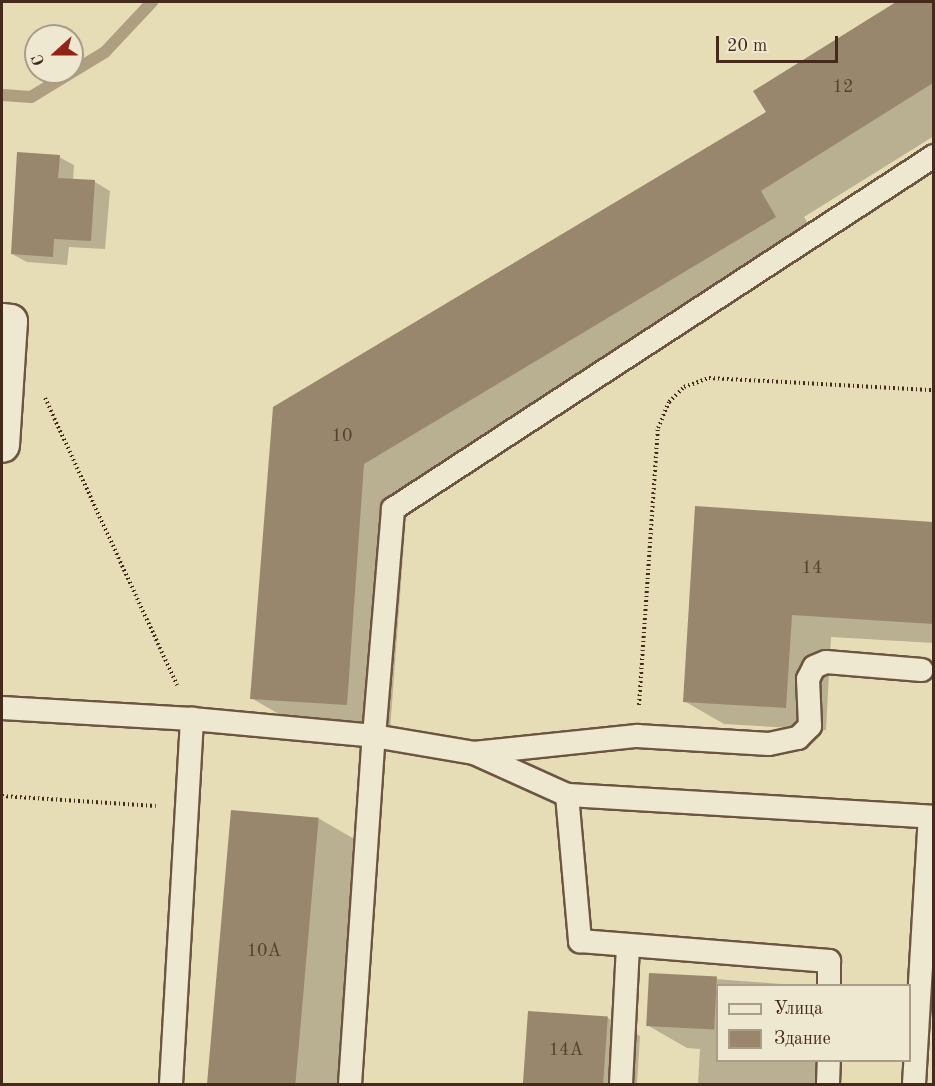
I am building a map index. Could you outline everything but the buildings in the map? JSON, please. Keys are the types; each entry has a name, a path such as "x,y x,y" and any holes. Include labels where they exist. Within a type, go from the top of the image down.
{"street":[{"path":"2,320 10,321 2,445"}],"lane":[{"path":"350,1084 374,736 393,509 933,156"},
{"path":"474,753 637,736 769,744 798,738 810,726 808,679 814,667 826,662 922,670"},
{"path":"2,708 192,718 374,736 474,753 567,795 932,817 914,1084"},
{"path":"171,1084 192,718"},
{"path":"567,795 580,941 628,948 830,961 829,984"},
{"path":"621,1084 628,948"},
{"path":"828,1062 828,1084"}],"path":[{"path":"637,736 658,428 669,402 684,387 708,378 933,390"},
{"path":"44,396 192,718"},
{"path":"2,796 187,808"}],"waterway":[{"path":"2,95 31,97 105,52 152,2"}]}
